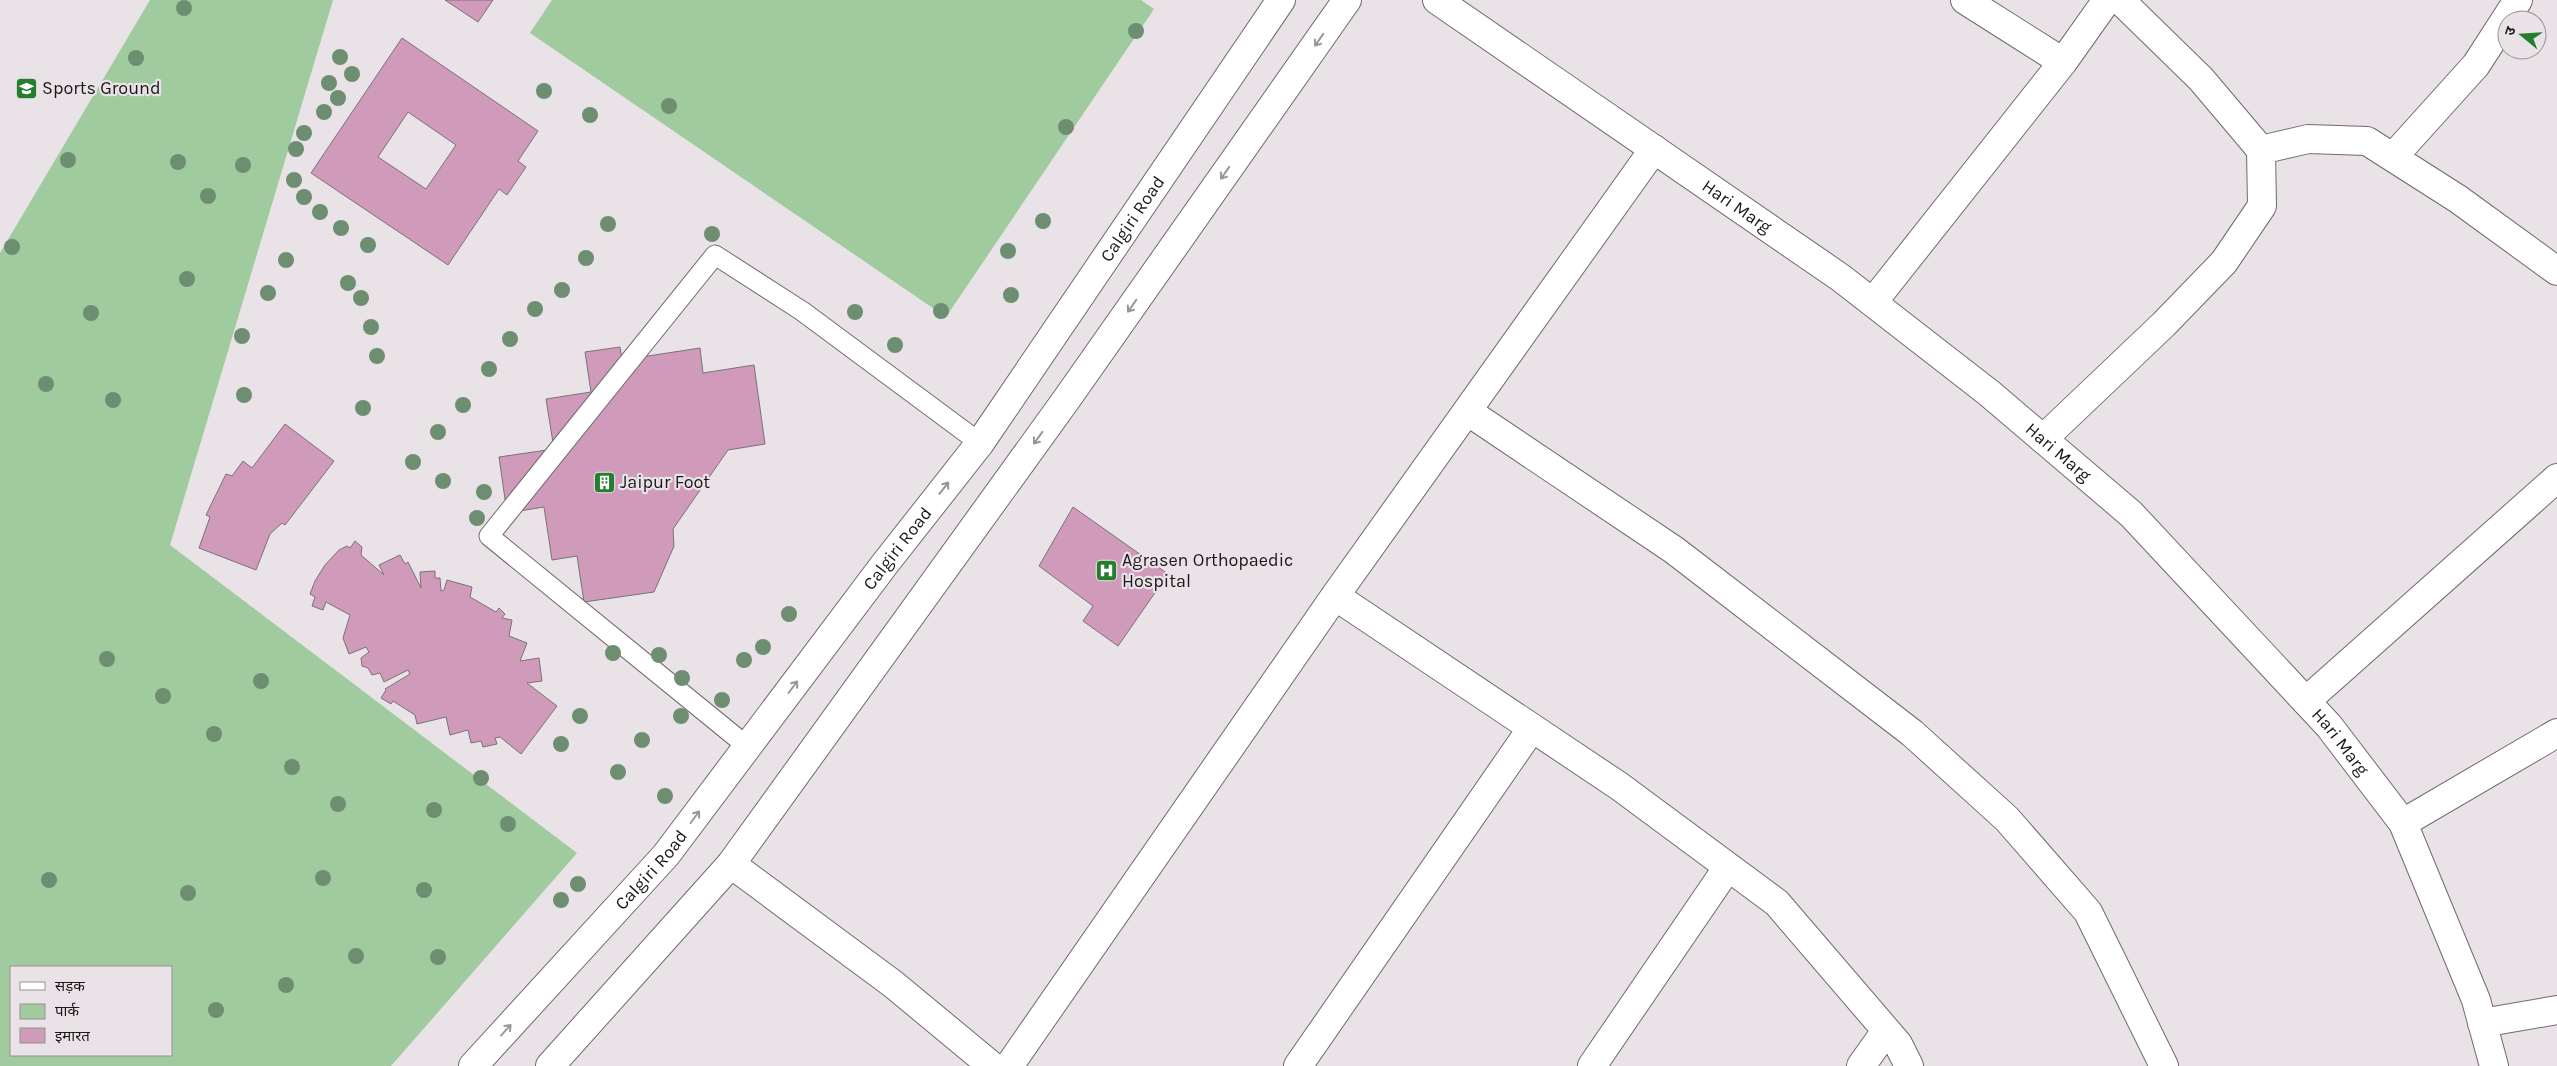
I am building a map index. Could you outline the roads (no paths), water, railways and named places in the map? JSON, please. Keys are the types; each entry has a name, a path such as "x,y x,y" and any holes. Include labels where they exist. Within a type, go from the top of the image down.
{"street":[{"name":"Calgiri Road","path":"473,1066 666,855 884,565 980,443 1281,0"},
{"path":"550,1066 731,864 1066,400 1347,0"},
{"name":"Hari Marg","path":"1437,0 1841,278 1990,393 2131,514 2306,701 2328,726 2403,823 2476,1000 2494,1066"},
{"path":"1965,0 2064,62"},
{"path":"1873,302 2064,62 2107,0"},
{"path":"2043,439 2164,324 2224,262 2262,206 2261,150 2201,79 2120,0"},
{"path":"2393,157 2476,65 2518,0"},
{"path":"2261,150 2308,139 2367,141 2458,199 2557,271"},
{"path":"1010,1066 1335,596 1654,149"},
{"path":"1467,411 1674,550 1912,733 2007,819 2088,912 2164,1066"},
{"path":"2306,701 2557,478"},
{"path":"1335,596 1619,786 1777,904 1898,1044 1910,1066"},
{"path":"1298,1066 1532,728"},
{"path":"2403,823 2557,733"},
{"path":"731,864 893,984 992,1066"},
{"path":"1592,1066 1728,867"},
{"path":"2482,1023 2557,1010"},
{"path":"1861,1066 1886,1031"}],"lane":[{"path":"748,747 489,536 715,255 802,311 980,443"}],"place":[{"name":"Sports Ground","path":"26,88"},
{"name":"Jaipur Foot","path":"604,482"},
{"name":"Agrasen Orthopaedic Hospital","path":"1106,570"}]}
